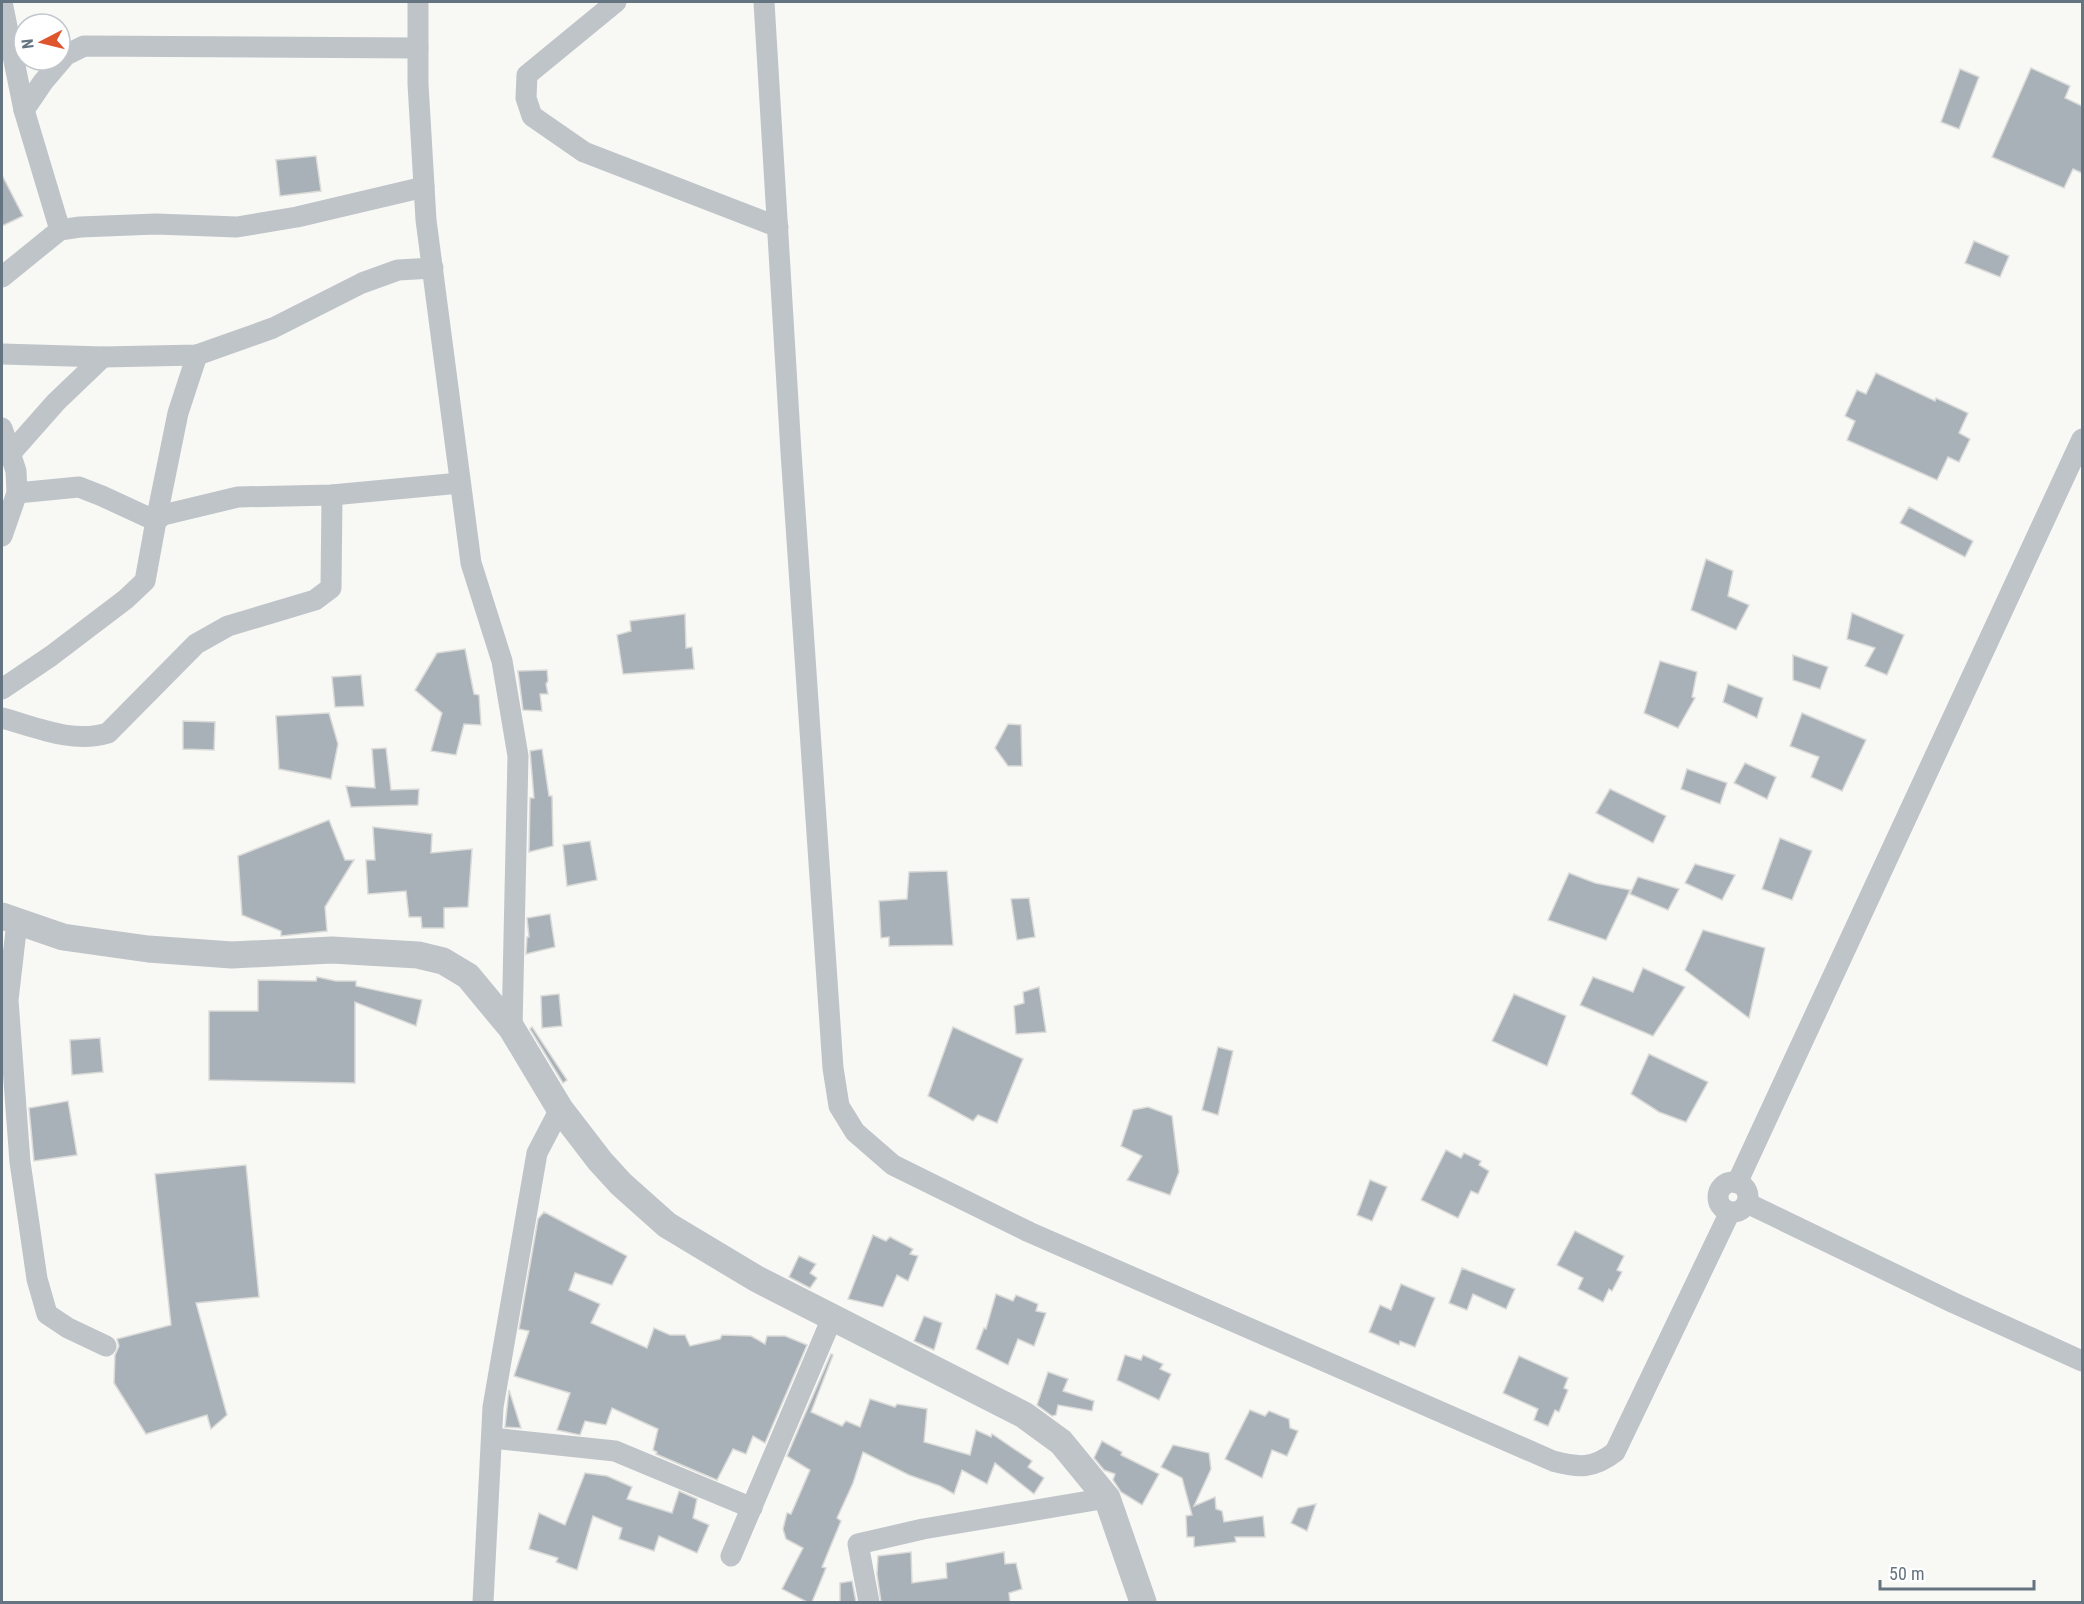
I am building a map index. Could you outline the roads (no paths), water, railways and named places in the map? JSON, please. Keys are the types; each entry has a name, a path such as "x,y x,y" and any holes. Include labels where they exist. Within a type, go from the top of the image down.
{"street":[{"path":"2,2 24,110 60,230"},
{"path":"418,2 418,84 426,220 460,483 471,563 502,661 518,756 512,1029"},
{"path":"615,2 527,75 526,98 532,116 584,152 778,227"},
{"path":"764,2 833,1068 839,1106 855,1132 893,1165 1029,1232 1553,1461 1574,1466 1591,1466 1605,1460 1615,1452 1738,1208 1746,1190 1737,1183 2082,439"},
{"path":"24,110 42,82 66,55 84,46 418,48"},
{"path":"2,277 60,230 80,226 156,224 237,227 297,217 424,187"},
{"path":"2,354 104,357 197,355 273,328 362,283 398,270 433,268"},
{"path":"2,689 51,656 146,581 178,413 197,355"},
{"path":"6,454 104,357"},
{"path":"2,428 6,454 16,471 17,493 2,536"},
{"path":"156,521 163,515 188,507 238,497 332,495 460,483"},
{"path":"17,493 79,487 156,521"},
{"path":"2,718 71,736 93,738 108,733 196,644 228,626 315,600 331,588 332,495"},
{"path":"106,1346 68,1328 47,1314 37,1279 20,1162 8,1000 9,919 63,937 148,949 232,955 332,950 418,955 443,961 468,976 512,1029 560,1109 621,1184 667,1225 747,1274 1024,1415 1061,1442 1107,1498 1143,1602"},
{"path":"483,1602 493,1407 537,1153 560,1109"},
{"path":"1738,1208 2082,1361"},
{"path":"731,1556 832,1318"},
{"path":"492,1438 615,1451 753,1508"},
{"path":"869,1602 858,1544 923,1528 1107,1498"}]}
